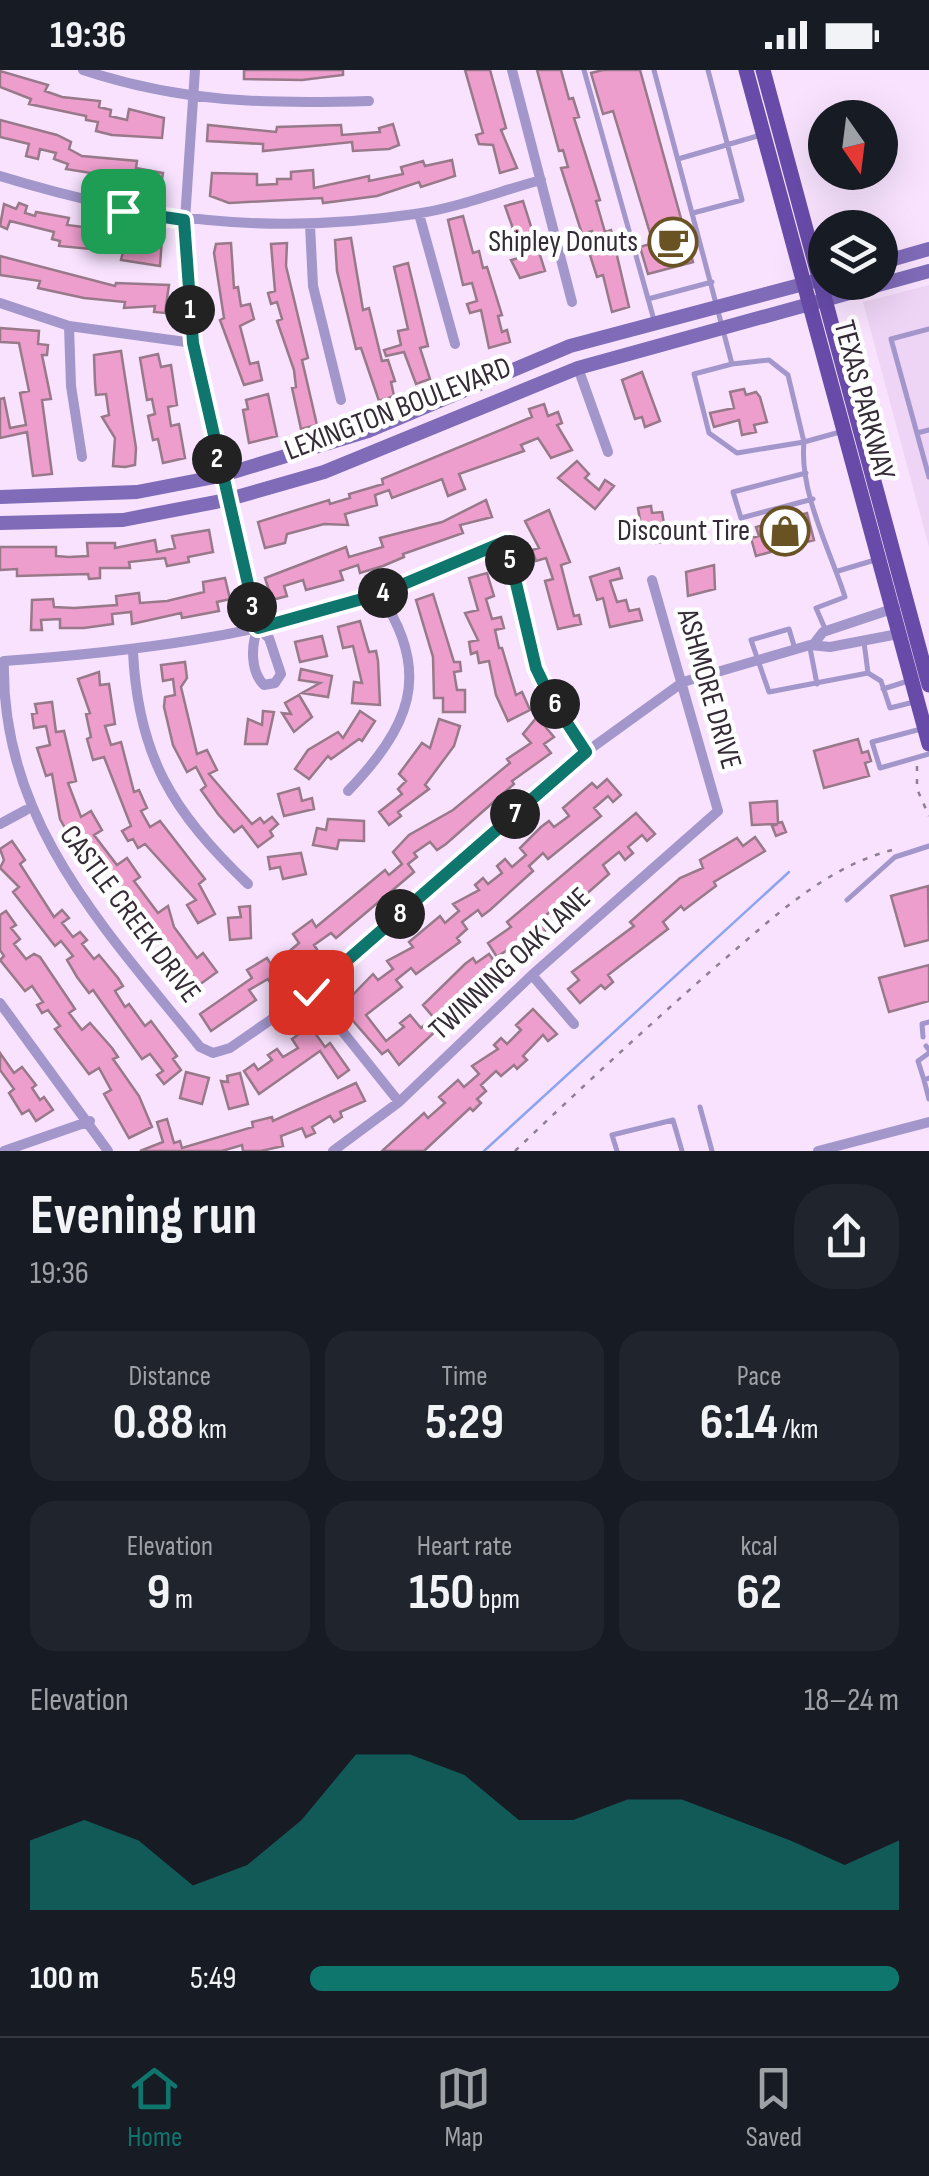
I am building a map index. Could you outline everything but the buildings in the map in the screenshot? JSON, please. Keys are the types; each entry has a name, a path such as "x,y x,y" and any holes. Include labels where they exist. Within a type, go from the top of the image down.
{"main road":[{"name":"TEXAS PARKWAY","path":"746,70 808,258"},
{"name":"TEXAS PARKWAY","path":"763,70 808,248"},
{"name":"TEXAS PARKWAY","path":"817,302 844,431 891,606 929,686"},
{"name":"TEXAS PARKWAY","path":"817,302 906,632 911,680 927,736"}],"street":[{"path":"83,70 191,98 256,104 370,101"},
{"path":"194,70 184,220 193,343 220,476 258,628 268,638 281,674 275,684 264,685 256,678 252,642 258,628"},
{"path":"512,70 572,302"},
{"path":"0,176 123,211 184,220 310,225 419,214 541,180"},
{"path":"419,214 455,344"},
{"path":"310,225 314,286 340,400"},
{"path":"898,257 929,249"},
{"name":"LEXINGTON BOULEVARD","path":"0,522 123,520 226,500 324,472 578,368 929,271"},
{"name":"LEXINGTON BOULEVARD","path":"0,497 136,492 220,476 411,413 570,346 808,282"},
{"path":"0,303 69,326 193,343"},
{"path":"69,326 71,386 82,457"},
{"path":"606,336 614,357"},
{"path":"578,368 608,452"},
{"path":"411,413 419,432"},
{"path":"57,496 57,521"},
{"path":"248,884 218,856 169,795 146,746 136,702 134,652 258,628 380,594 506,541 536,668 586,752"},
{"name":"ASHMORE DRIVE","path":"652,580 718,811"},
{"path":"348,792 379,758 408,705 409,674 393,614 380,594"},
{"path":"812,645 826,631 891,606"},
{"path":"399,1102 311,992 586,752 682,682 812,645 864,642 906,632"},
{"name":"CASTLE CREEK DRIVE","path":"134,652 4,661 4,734 26,810 46,850 200,1047 213,1053 230,1048 311,992"},
{"path":"0,824 26,810"},
{"name":"TWINNING OAK LANE","path":"333,1151 399,1102 532,975 718,811"},
{"path":"532,975 574,1024"},
{"path":"0,1004 90,1121 108,1151"},
{"path":"4,1151 90,1121"},
{"path":"818,1151 929,1122"}],"lane":[{"path":"584,70 655,322"},
{"path":"654,70 732,364"},
{"path":"693,213 742,200 708,70"},
{"path":"678,158 764,134"},
{"path":"648,298 712,282"},
{"path":"929,329 891,339 929,478"},
{"path":"826,631 816,608 846,596 812,499 804,442 788,375 768,360 694,374 709,433 737,454 804,442 844,431"},
{"path":"917,433 929,430"},
{"path":"806,473 733,492 741,518 812,499"},
{"path":"837,571 878,559"},
{"path":"795,650 789,629 752,640 769,692 868,673 881,680 890,708 917,701"},
{"path":"864,642 868,673"},
{"path":"812,645 817,684"},
{"path":"883,689 911,680"},
{"path":"927,736 872,742 880,768 929,754"},
{"path":"847,900 894,857 929,846"},
{"path":"925,1023 926,1036"},
{"path":"928,1053 918,1061 927,1079 929,1099"},
{"path":"700,1107 712,1151"},
{"path":"616,1151 612,1136 673,1120 682,1151"}],"path":[{"path":"916,764 918,796 929,816"},
{"path":"515,1151 646,1027 810,890 859,859 892,850 914,850"}],"shaded area":[{"path":"929,285 929,547 863,302 898,300 898,293"}],"waterway":[{"path":"484,1151 789,872"}],"place":[{"name":"Shipley Donuts","path":"673,242"},
{"name":"Discount Tire","path":"785,531"}],"route":[{"path":"123,211 184,220 193,343 220,476 258,628 380,594 506,541 536,668 586,752 311,992"}]}
